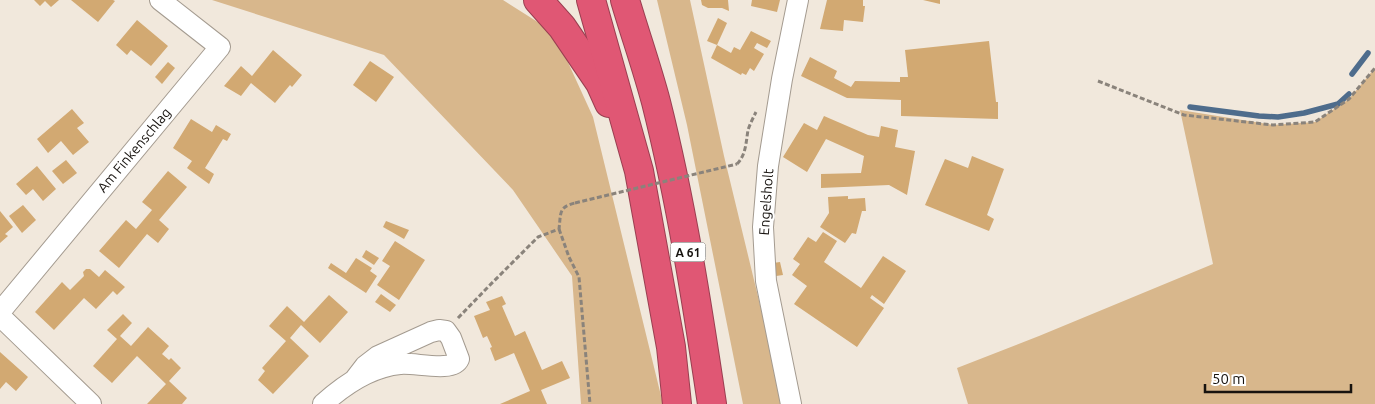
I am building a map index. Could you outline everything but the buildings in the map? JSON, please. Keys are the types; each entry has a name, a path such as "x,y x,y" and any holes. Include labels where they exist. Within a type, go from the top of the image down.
{"highway":[{"path":"538,0 562,27 600,83 639,171"},
{"name":"A 61","path":"592,0 639,171 670,347 677,404"},
{"name":"A 61","path":"625,0 655,101 680,210 699,314 712,404"},
{"path":"640,0 655,101"}],"street":[{"name":"Am Finkenschlag","path":"0,312 220,47 160,0"},
{"name":"Engelsholt","path":"791,404 766,281 763,227 768,166 782,79 798,0"},
{"path":"0,316 91,404"},
{"path":"323,404 355,379 380,368 401,364 453,365 459,359 451,338 446,331 439,330 378,356 365,366 355,379"}],"path":[{"path":"1098,81 1184,115 1272,124 1315,122 1349,99 1375,68"},
{"path":"590,404 579,278 559,229 563,208 567,205 737,164"},
{"path":"446,331 538,237 559,229"}],"shaded area":[{"path":"212,0 503,0 544,26 566,58 593,117 663,404 581,404 572,276 513,190 384,55"},
{"path":"657,0 690,0 724,156 784,404 743,404 687,125"},
{"path":"1375,68 1375,404 968,404 957,368 1213,264 1180,110 1273,125 1315,122 1349,99"}],"waterway":[{"path":"1352,74 1368,53"},
{"path":"1190,107 1278,117 1304,113 1338,104 1349,94"}]}
